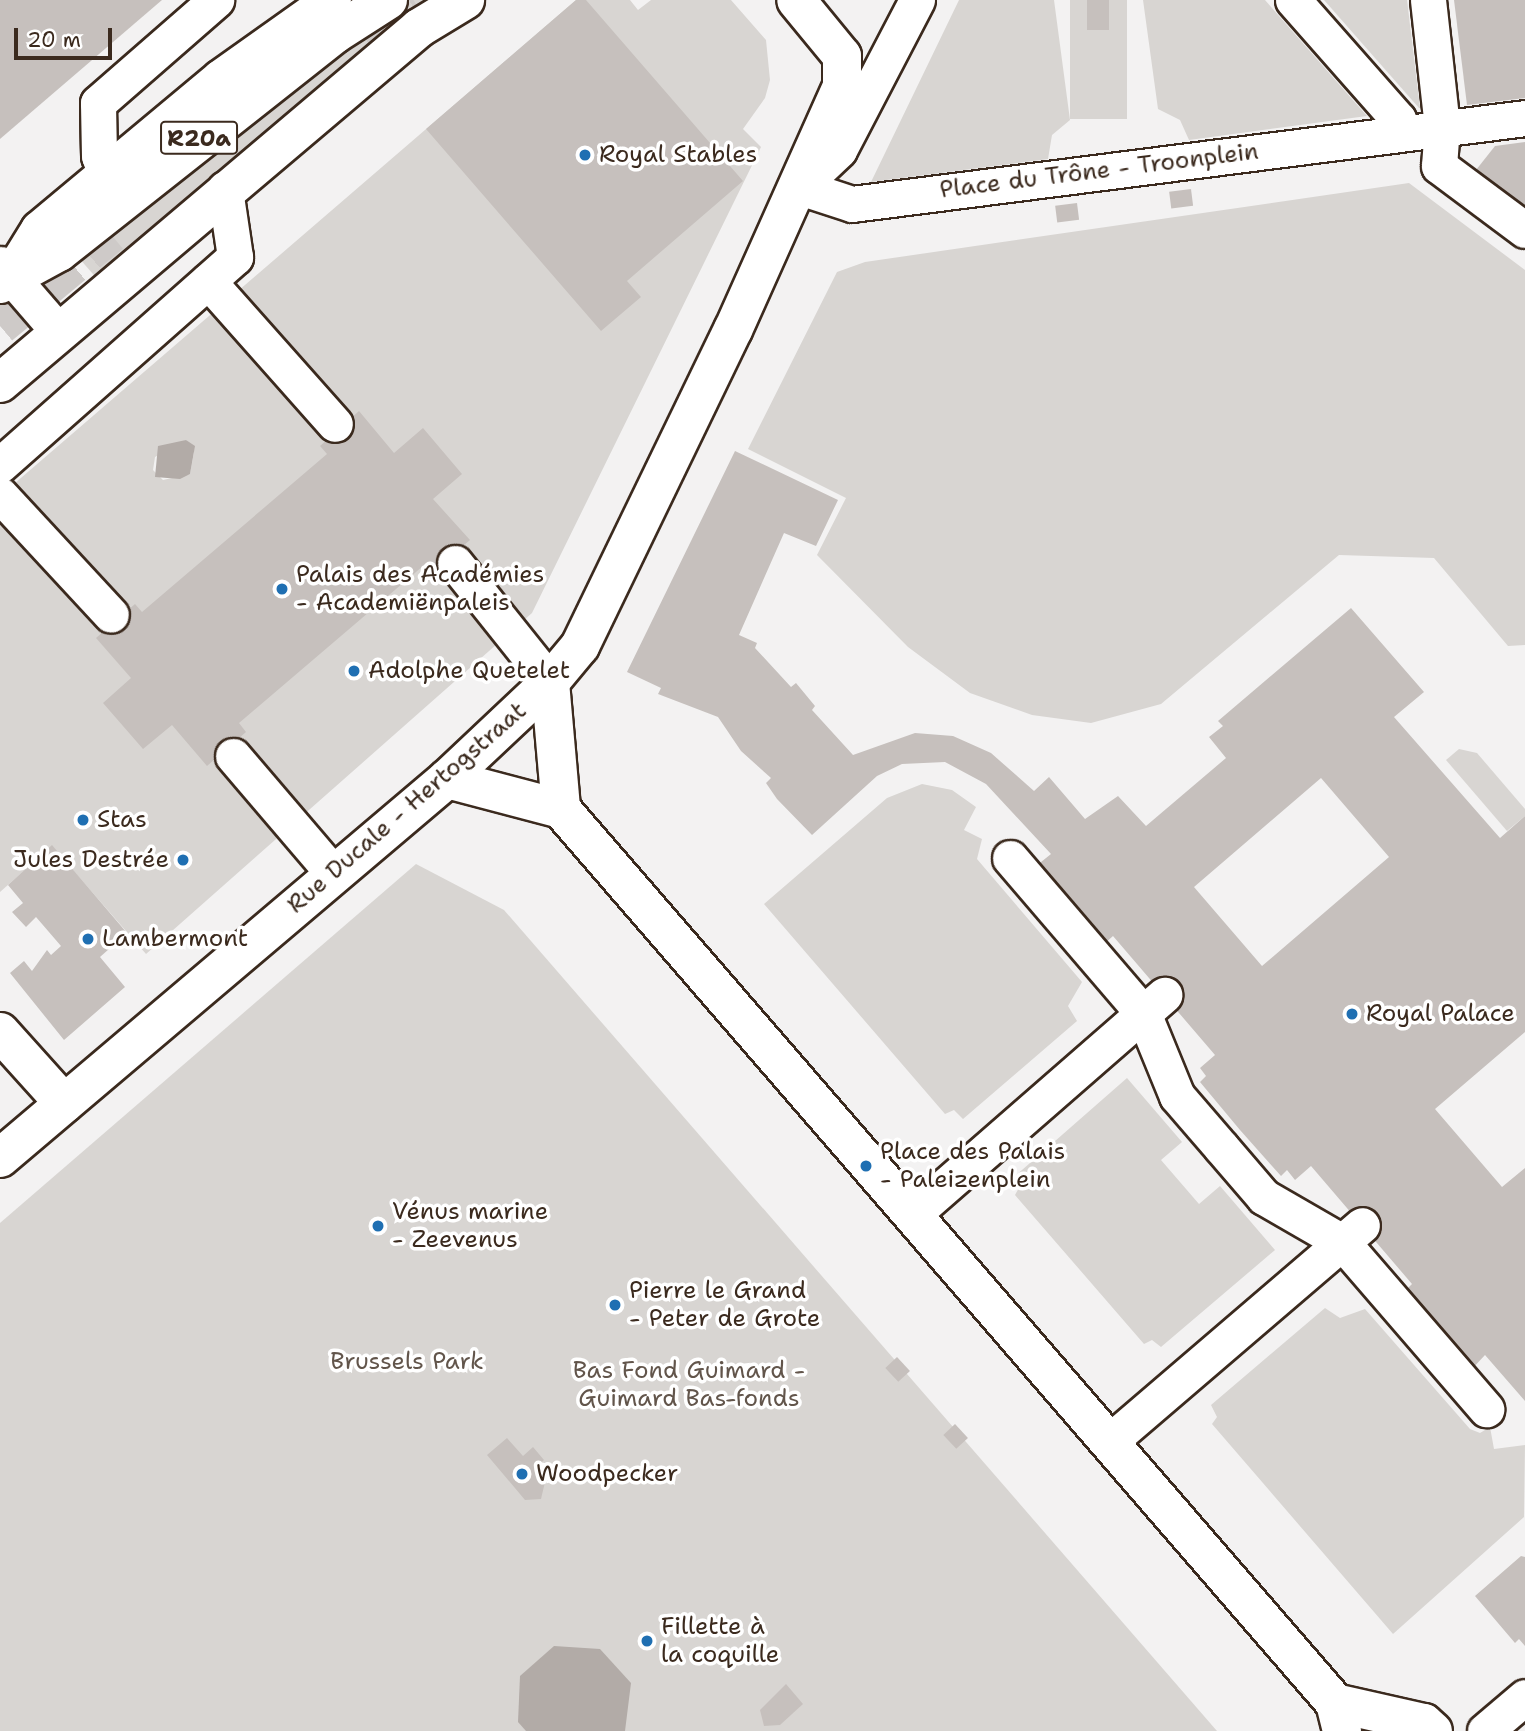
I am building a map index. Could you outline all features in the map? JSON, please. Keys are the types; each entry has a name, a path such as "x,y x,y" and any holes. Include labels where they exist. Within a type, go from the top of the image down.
{"main road":[{"path":"4,275 40,230 221,79 332,0"},
{"name":"R20a","path":"4,275 59,252 335,34 388,0"},
{"name":"R20a","path":"0,383 225,189 419,28 465,0"},
{"name":"Rue Ducale - Hertogstraat","path":"0,1158 447,779 550,682 580,646 800,187 844,71 834,43 796,0"},
{"path":"550,682 561,809"},
{"path":"447,779 561,809 1109,1442 1338,1717 1424,1723 1433,1731"},
{"path":"0,1032 64,1103"}],"street":[{"path":"106,175 99,156 98,103 216,0"},
{"name":"Rue Ducale - Hertogstraat","path":"800,187 839,150 917,0"},
{"path":"1293,0 1398,119 1401,132"},
{"path":"1427,0 1442,127 1439,166 1525,230"},
{"name":"Place du Trône - Troonplein","path":"800,187 852,204 1525,118"},
{"path":"0,465 235,257 225,189"},
{"path":"4,275 58,332"},
{"path":"208,281 335,424"},
{"path":"0,495 111,615"},
{"path":"455,563 550,682"},
{"path":"233,756 333,873"},
{"path":"1010,858 1154,1004 1177,1096 1229,1157 1264,1197 1352,1233 1486,1409"},
{"path":"912,1215 1154,1004"},
{"path":"1109,1442 1352,1233"},
{"path":"1485,1731 1525,1697"}],"green space":[{"path":"408,0 429,0 99,281 79,258"},
{"path":"576,0 630,0 638,10 651,0 731,0 766,40 770,80 765,98 743,129 761,147 532,613 146,954 52,846 0,892 0,496","holes":["186,440 194,452 190,474 163,480 153,470 155,457"]},
{"path":"959,0 1054,0 1070,120 1052,135 1048,159 871,182"},
{"path":"1070,0 1127,0 1127,119 1070,119"},
{"path":"1143,0 1265,0 1367,116 1189,140 1180,120 1158,109"},
{"path":"1324,0 1407,0 1420,108 1419,108"},
{"path":"1409,183 1525,270 1525,645 1508,646 1434,558 1339,555 1161,704 1091,723 1032,715 970,693 908,647 817,555 846,498 748,449 837,272 865,262"},
{"path":"1459,749 1477,753 1525,809 1525,816 1507,831 1446,760"},
{"path":"922,784 952,790 976,807 964,830 982,839 977,859 1082,982 1068,1006 1077,1021 963,1119 954,1110 945,1114 764,904 887,798"},
{"name":"Brussels Park","path":"416,864 504,910 1217,1731 0,1731 0,1223"},
{"path":"1127,1078 1182,1142 1161,1160 1199,1204 1220,1186 1275,1250 1161,1347 1152,1340 1144,1344 1015,1195 1020,1186 1014,1177"},
{"path":"1325,1308 1340,1318 1365,1309 1470,1429 1480,1433 1490,1427 1494,1449 1525,1445 1524,1517 1393,1634 1212,1424 1217,1417 1211,1405"}],"shaded area":[{"path":"186,440 195,446 190,474 180,479 155,477 158,446"},
{"path":"554,1646 600,1649 631,1683 625,1731 526,1731 518,1722 520,1676"}],"building":[{"path":"0,0 162,0 0,139"},
{"name":"Royal Stables","path":"576,0 586,0 743,181 627,281 641,297 601,331 426,129"},
{"path":"1087,0 1109,0 1109,30 1087,30"},
{"path":"1454,0 1525,0 1525,98 1467,105"},
{"path":"1525,142 1525,208 1476,170 1495,146"},
{"path":"1191,189 1193,206 1171,209 1169,192"},
{"path":"1077,203 1079,220 1057,223 1055,206"},
{"name":"Palais des Académies - Academiënpaleis","path":"359,411 394,453 423,428 462,474 433,499 470,540 430,574 423,566 239,723 246,732 207,766 172,725 143,749 103,703 131,678 96,638 135,604 142,612 327,454 320,446"},
{"name":"Royal Palace","path":"735,451 838,500 816,546 784,533 739,635 757,643 755,648 791,687 796,683 815,706 812,710 853,755 915,733 953,736 991,753 1034,791 1049,777 1085,819 1118,796 1146,826 1226,758 1209,737 1223,726 1218,721 1351,608 1424,692 1394,717 1500,838 1525,816 1525,1032 1435,1109 1502,1187 1525,1168 1525,1401 1485,1355 1471,1370 1404,1292 1412,1284 1311,1166 1295,1180 1287,1170 1281,1176 1240,1130 1200,1082 1206,1076 1200,1068 1215,1055 1113,936 1103,945 1036,866 1051,854 986,784 945,762 902,764 877,776 812,835 777,799 766,783 771,778 741,751 718,717 658,694 661,688 627,672","holes":["1321,778 1389,857 1262,966 1194,887"]},
{"name":"Lambermont","path":"52,845 127,933 100,957 125,987 64,1040 10,973 24,961 32,971 47,950 51,955 61,946 36,917 26,927 12,912 23,903 8,885"},
{"path":"897,1357 910,1371 898,1382 885,1368"},
{"path":"955,1424 968,1438 956,1449 943,1435"},
{"path":"507,1438 523,1456 533,1447 544,1460 534,1469 545,1482 541,1499 525,1500 487,1455"},
{"path":"1521,1556 1525,1557 1525,1646 1519,1639 1515,1643 1475,1596"},
{"path":"786,1684 803,1704 780,1725 764,1726 760,1710"}],"tunnel":[{"path":"361,31 414,0"},
{"path":"0,326 111,234"}],"place":[{"name":"Royal Stables","path":"585,155"},
{"name":"Palais des Académies - Academiënpaleis","path":"282,589"},
{"name":"Adolphe Quetelet","path":"354,671"},
{"name":"Stas","path":"83,820"},
{"name":"Jules Destrée","path":"183,860"},
{"name":"Lambermont","path":"88,939"},
{"name":"Royal Palace","path":"1352,1014"},
{"name":"Place des Palais - Paleizenplein","path":"866,1166"},
{"name":"Vénus marine - Zeevenus","path":"378,1226"},
{"name":"Pierre le Grand - Peter de Grote","path":"615,1305"},
{"name":"Woodpecker","path":"522,1474"},
{"name":"Fillette à la coquille","path":"647,1641"}],"park label":[{"name":"Bas Fond Guimard - Guimard Bas-fonds","path":"689,1385"}]}
